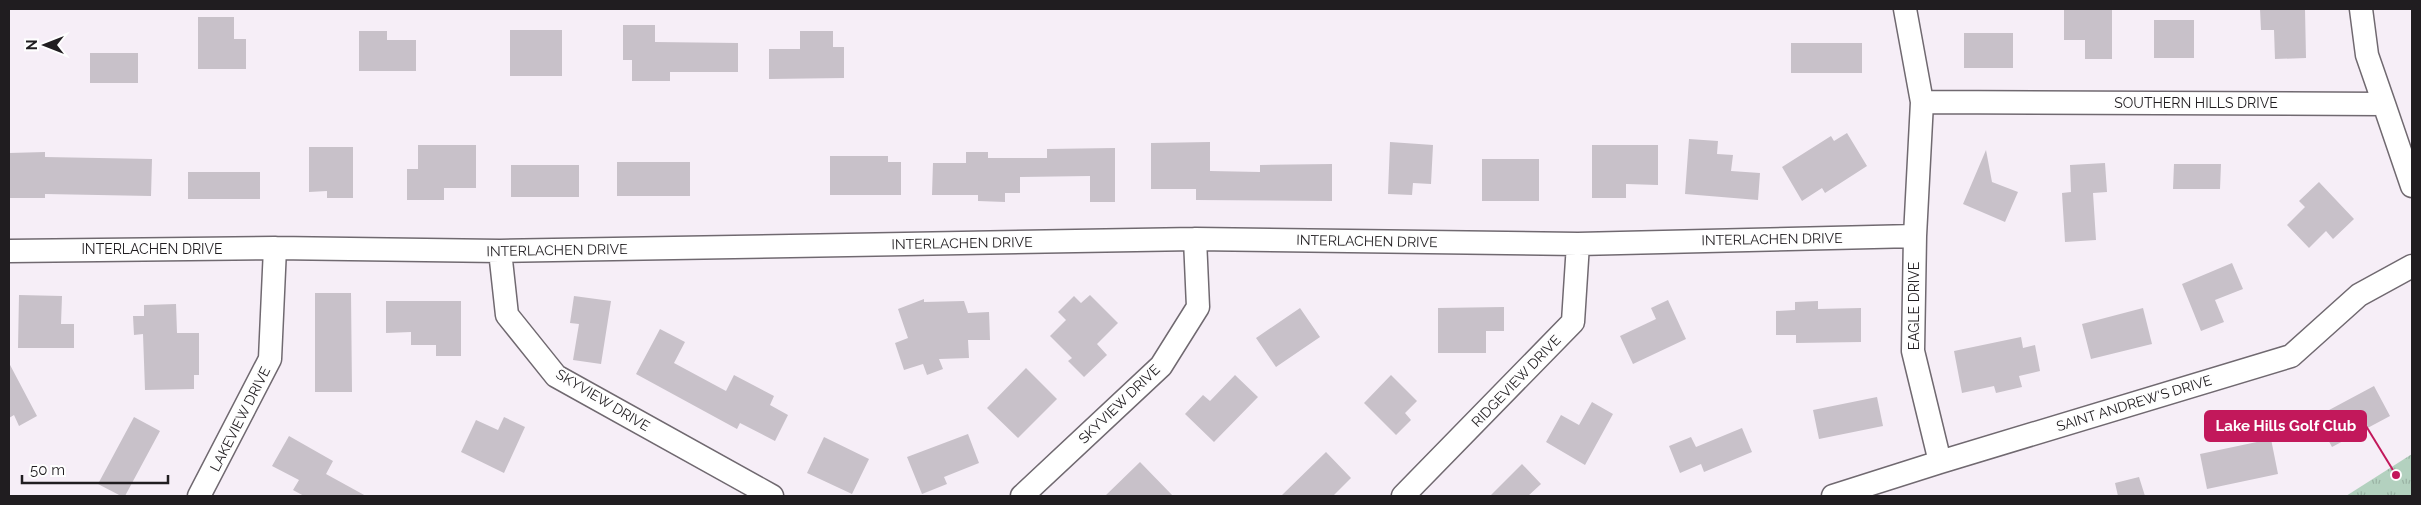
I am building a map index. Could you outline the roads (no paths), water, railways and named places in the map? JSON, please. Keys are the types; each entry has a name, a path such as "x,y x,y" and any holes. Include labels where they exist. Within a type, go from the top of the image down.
{"street":[{"name":"EAGLE DRIVE","path":"1905,9 1922,102 1915,236 1913,351 1940,462"},
{"path":"2361,9 2367,55 2412,186"},
{"name":"SOUTHERN HILLS DRIVE","path":"1922,102 2384,104"},
{"name":"INTERLACHEN DRIVE","path":"9,251 275,248 500,251 1195,239 1578,244 1915,236"},
{"name":"SKYVIEW DRIVE","path":"1022,496 1161,366 1198,307 1195,239"},
{"name":"RIDGEVIEW DRIVE","path":"1403,496 1573,322 1578,244"},
{"name":"LAKEVIEW DRIVE","path":"207,494 270,359 275,248"},
{"name":"SKYVIEW DRIVE","path":"500,251 507,315 556,376 772,496"},
{"name":"SAINT ANDREW'S DRIVE","path":"1832,496 2291,356 2360,295 2412,266"}],"place":[{"name":"Lake Hills Golf Club","path":"2396,475"}]}
